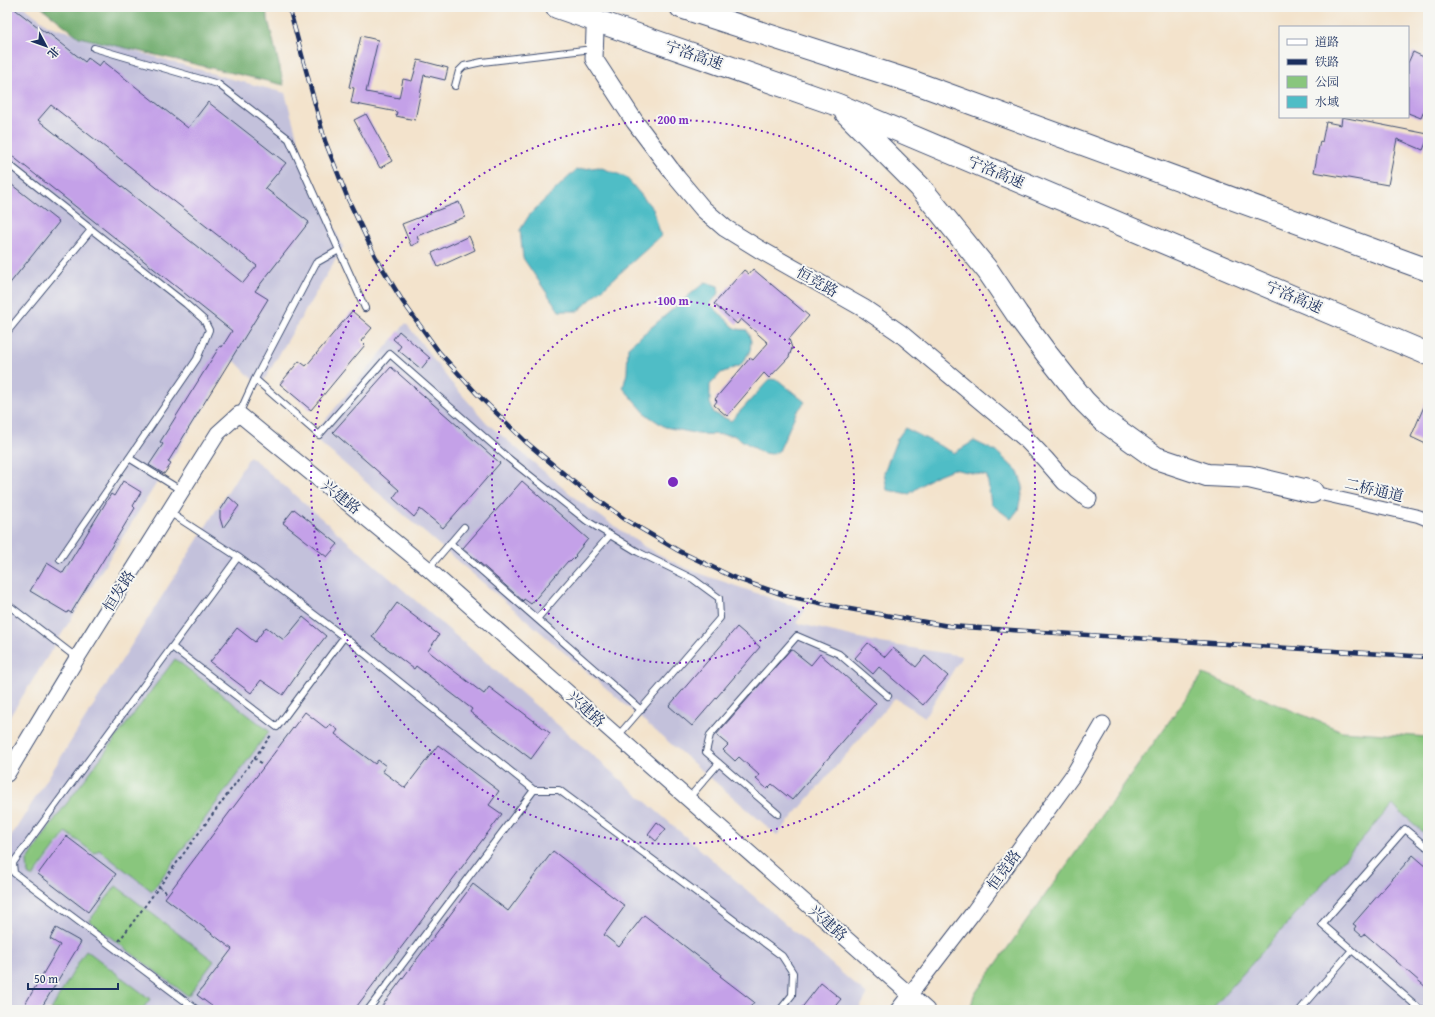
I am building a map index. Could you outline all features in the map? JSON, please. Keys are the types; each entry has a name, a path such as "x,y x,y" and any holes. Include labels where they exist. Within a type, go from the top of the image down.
{"highway":[{"name":"宁洛高速","path":"557,7 838,105 1428,354"},
{"path":"681,7 916,83 1428,270"},
{"path":"838,105 920,187 988,271 1017,314 1084,402 1103,420 1156,458 1207,475 1249,477 1312,492"}],"main road":[{"name":"恒竞路","path":"595,30 594,59 635,122 677,178 703,209 731,232 865,309 900,333 1025,438 1065,482 1088,499"}],"street":[{"name":"恒发路","path":"7,774 77,658 218,433 239,414"},
{"name":"兴建路","path":"239,414 428,568 927,1010"},
{"name":"二桥通道","path":"1312,492 1418,516 1428,520"},
{"name":"恒竞路","path":"898,1010 972,914 1072,775 1103,724"}],"lane":[{"path":"94,48 218,84 289,139 365,308"},
{"path":"455,86 459,71 464,66 482,62 594,49"},
{"path":"7,163 186,304 204,320 210,330 197,359 60,558"},
{"path":"7,332 91,230"},
{"path":"239,414 255,378 316,263 339,250"},
{"path":"255,378 319,435 390,354 508,458 587,521 638,552 693,579 719,598 720,618 617,737"},
{"path":"129,458 182,492"},
{"path":"169,512 238,557 344,637 534,790 559,790 782,956 793,973 792,995 780,1010"},
{"path":"428,568 464,527"},
{"path":"537,619 610,535"},
{"path":"450,543 641,710"},
{"path":"192,1009 14,873 12,863 238,557"},
{"path":"7,604 77,658"},
{"path":"778,814 706,752 710,735 796,636 840,654 888,696"},
{"path":"172,647 277,727 344,637"},
{"path":"688,799 719,763"},
{"path":"368,1010 534,790"},
{"path":"1421,1010 1322,924 1405,828 1428,848"},
{"path":"1300,1010 1352,950"}],"path":[{"path":"114,948 277,727"},
{"path":"254,758 263,764"},
{"path":"159,887 167,893"}],"shaded area":[{"path":"7,7 24,7 49,26 224,77 285,93 305,165 343,247 260,387 234,360 7,721"},
{"path":"406,323 449,380 487,423 580,502 645,547 687,569 805,610 796,623 881,643 962,656 925,717 895,698 777,835 312,436"},
{"path":"250,456 867,995 859,1010 7,1010 7,843"},
{"path":"1392,805 1428,836 1428,1010 1211,1010"}],"green space":[{"path":"41,7 265,7 284,85 79,37"},
{"path":"175,659 269,731 152,891 99,850 94,853 66,832 32,878 28,874 27,861 52,823"},
{"path":"1203,674 1342,731 1428,737 1428,836 1392,805 1211,1010 970,1010 974,995"},
{"path":"116,886 214,961 188,996 89,921"},
{"path":"86,950 150,999 142,1010 51,1010"}],"water":[{"path":"599,167 626,177 653,209 661,236 578,311 559,311 523,258 520,230 530,214 576,170"},
{"path":"705,282 718,286 719,293 710,304 736,329 747,330 751,341 750,351 741,365 721,373 710,385 710,403 714,413 731,421 770,379 778,380 805,402 796,413 779,451 772,454 763,453 733,435 699,434 665,427 647,415 623,388 627,373 628,347"},
{"path":"905,428 954,453 974,441 997,452 1018,472 1023,486 1018,510 1011,519 991,504 987,476 953,469 933,477 909,494 887,490 884,472 897,439"}],"building":[{"path":"7,7 12,7 85,62 88,58 99,66 103,61 188,128 208,102 286,163 265,188 309,222 255,291 268,299 168,462 171,464 164,474 149,465 163,444 160,442 220,346 222,347 232,331 7,152","holes":["51,105 257,266 243,283 38,120"]},
{"path":"361,36 378,40 366,92 399,98 403,79 412,81 418,60 448,68 445,80 424,75 415,120 396,116 397,112 351,103 354,88 349,87"},
{"path":"1413,52 1428,59 1428,102 1421,118 1409,113 1409,61"},
{"path":"366,114 392,161 380,168 354,120"},
{"path":"1342,118 1347,118 1428,134 1428,138 1423,150 1397,139 1388,185 1314,172 1320,141 1322,142 1326,122 1341,125"},
{"path":"7,181 59,222 7,287"},
{"path":"459,202 465,217 417,236 419,242 411,246 402,224"},
{"path":"469,236 475,250 438,267 432,253"},
{"path":"753,269 809,316 789,339 792,348 789,357 769,378 764,373 727,416 714,405 717,401 715,399 750,358 753,360 768,343 741,319 737,324 714,304 744,270 749,274"},
{"path":"352,311 372,328 361,341 365,345 311,410 280,384 299,361 306,366"},
{"path":"399,331 430,358 421,369 398,350 401,346 393,339"},
{"path":"391,367 500,463 443,528 420,509 414,517 393,498 399,490 333,432"},
{"path":"1428,397 1428,445 1411,437"},
{"path":"123,481 141,492 133,506 135,508 71,613 68,611 67,613 30,591 47,563 63,573 111,494 114,496"},
{"path":"522,481 588,539 575,555 576,556 570,562 568,561 531,604 524,599 523,601 463,548"},
{"path":"229,497 239,506 223,528 220,518 220,511"},
{"path":"294,509 338,544 327,557 283,523"},
{"path":"397,603 439,635 428,651 484,694 489,687 550,733 531,759 470,712 472,709 416,666 414,669 372,637"},
{"path":"303,617 326,636 283,695 261,680 251,693 210,662 237,628 255,642 266,627 284,640"},
{"path":"737,627 760,647 692,726 669,706"},
{"path":"868,643 885,657 893,648 916,667 925,656 948,676 923,705 879,667 873,674 855,658"},
{"path":"791,649 811,665 820,654 876,703 792,800 772,784 767,789 756,779 759,775 739,757 735,761 723,750 728,745 716,735"},
{"path":"305,712 327,729 330,724 338,730 335,734 375,764 378,760 386,766 382,771 405,788 438,745 499,791 489,805 502,814 354,1010 217,1010 197,995 232,949 165,898"},
{"path":"657,822 666,829 656,841 648,834"},
{"path":"66,836 116,874 88,912 38,874"},
{"path":"553,851 625,906 604,935 619,947 644,915 721,974 720,976 754,1002 748,1010 379,1010 473,884 508,911"},
{"path":"1413,855 1428,868 1428,989 1365,934 1362,936 1354,929 1356,926 1353,924"},
{"path":"56,928 81,942 40,1010 31,1010 24,1006 60,945 50,939"},
{"path":"821,983 841,999 832,1010 800,1010"}],"tunnel":[{"path":"595,30 604,7"}],"railway":[{"path":"289,7 325,141 348,199 375,256 403,302 439,352 477,394 526,442 576,484 626,520 679,551 735,578 784,595 838,607 949,626 1428,657"}]}
